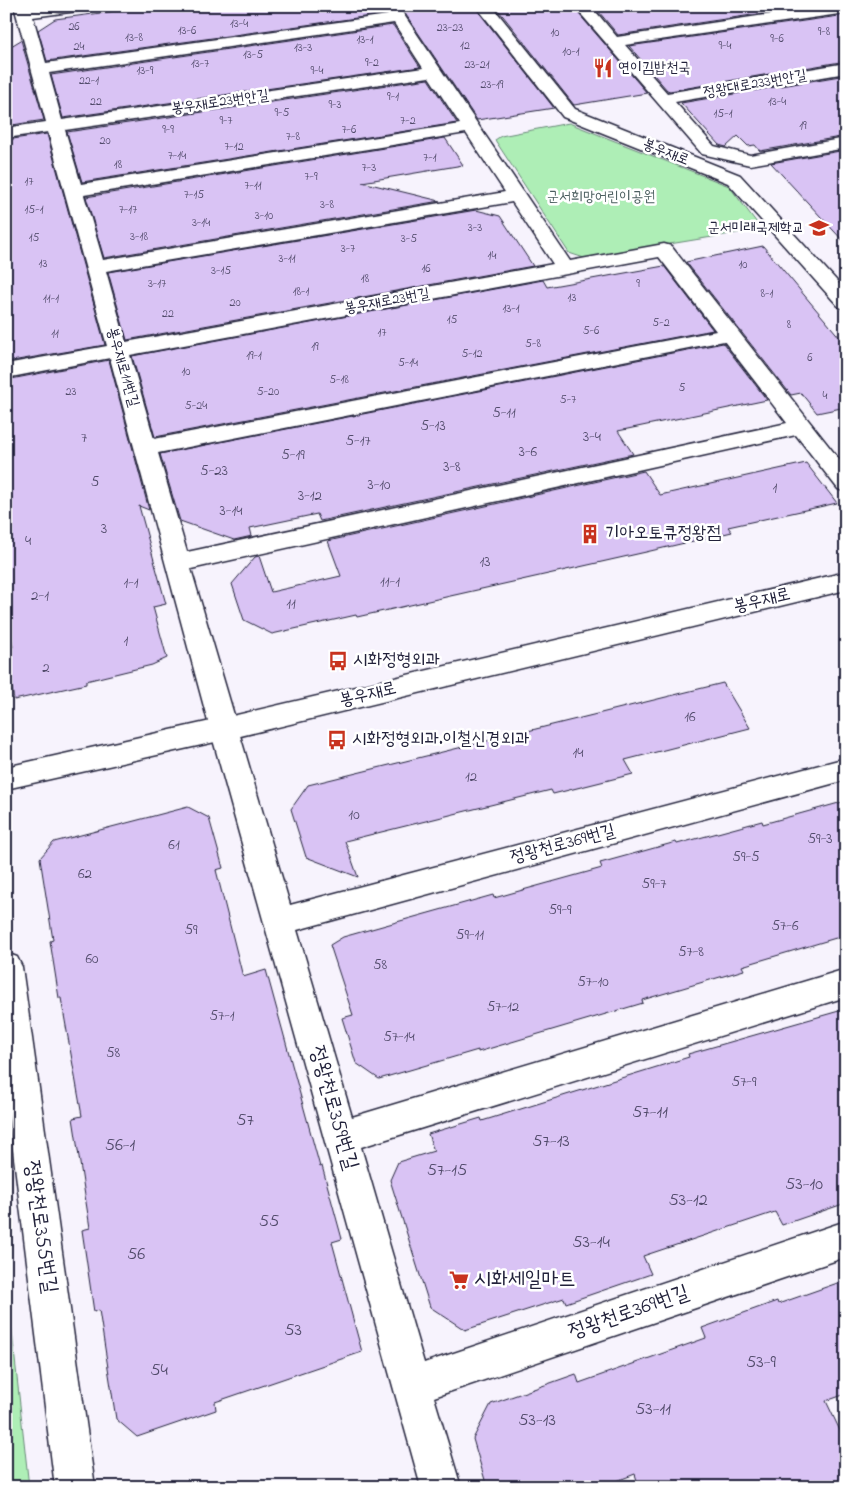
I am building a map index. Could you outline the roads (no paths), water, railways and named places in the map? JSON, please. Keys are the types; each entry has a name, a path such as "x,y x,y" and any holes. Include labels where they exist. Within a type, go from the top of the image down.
{"street":[{"path":"23,10 77,6"},
{"name":"봉우재로","path":"484,6 569,113 734,179 846,303"},
{"path":"582,6 708,150 750,160 846,143"},
{"path":"613,42 846,8"},
{"name":"봉우재로11번길","path":"23,10 224,729"},
{"path":"40,69 394,12 565,268"},
{"name":"정왕대로233번안길","path":"663,99 846,68"},
{"name":"봉우재로23번안길","path":"6,133 434,71"},
{"path":"74,191 472,127"},
{"path":"95,267 516,196"},
{"name":"봉우재로23번길","path":"6,370 664,250 846,484"},
{"path":"146,448 730,334"},
{"path":"178,563 802,427"},
{"name":"봉우재로","path":"6,778 224,729 846,581"},
{"name":"정왕천로359번길","path":"224,729 441,1487"},
{"name":"정왕천로369번길","path":"280,921 846,769"},
{"name":"정왕천로355번길","path":"6,967 75,1487"},
{"path":"341,1137 846,983"},
{"name":"정왕천로369번길","path":"412,1386 846,1239"}],"place":[{"name":"연이김밥천국","path":"603,68"},
{"name":"군서미래국제학교","path":"819,228"},
{"name":"기아오토큐정왕점","path":"590,534"},
{"name":"시화정형외과","path":"338,661"},
{"name":"시화정형외과.이철신경외과","path":"337,740"},
{"name":"시화세일마트","path":"459,1280"}],"park label":[{"name":"군서희망어린이공원","path":"601,197"}]}
